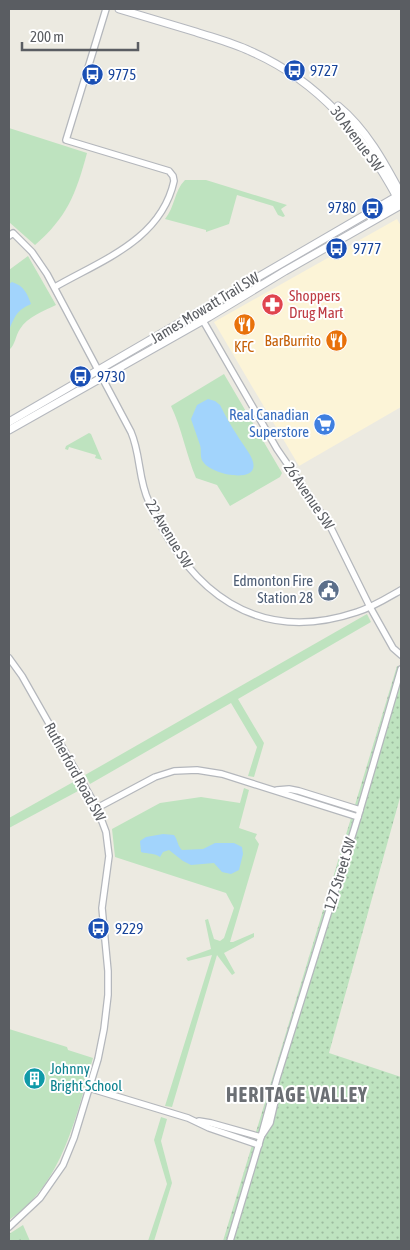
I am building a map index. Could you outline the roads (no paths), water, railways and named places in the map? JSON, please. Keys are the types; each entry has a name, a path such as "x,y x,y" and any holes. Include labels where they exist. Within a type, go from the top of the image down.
{"main road":[{"name":"30 Avenue SW","path":"119,9 249,50 280,66 332,105 352,127 400,200"},
{"name":"James Mowatt Trail SW","path":"9,430 198,312 299,252 359,218 400,200"},
{"name":"James Mowatt Trail SW","path":"9,422 166,342 203,321 346,237 363,222 400,200"},
{"path":"304,261 306,255 359,218"},
{"path":"248,293 296,259 299,252"},
{"path":"166,342 174,332 195,319 198,312"}],"street":[{"path":"55,288 129,246 146,232 164,209 174,181 172,173 165,170 66,140 106,9"},
{"name":"22 Avenue SW","path":"11,235 37,258 55,288 135,442 144,488 149,503 186,566 206,586 232,605 260,616 283,621 328,620 370,607 401,590"},
{"name":"26 Avenue SW","path":"198,312 290,470 330,526 370,607 393,648 401,655"},
{"name":"Rutherford Road SW","path":"9,658 22,676 97,808 105,827 108,848 102,908 108,989 102,1042 72,1144 60,1172 40,1198 9,1227"},
{"name":"127 Street SW","path":"230,1241 261,1137 268,1128 271,1118 278,1090 277,1078 401,670"},
{"path":"97,808 151,779 181,770 197,770 217,772 358,816"},
{"path":"277,790 289,789 299,791 360,810"},
{"path":"89,1088 192,1120 209,1128 259,1144"},
{"path":"192,1120 211,1122 261,1137"}],"water":[{"path":"12,282 24,290 31,304 17,314 9,330 9,284"},
{"path":"208,399 220,405 250,455 253,469 249,473 243,475 225,474 216,471 202,461 200,445 191,419 197,405"},
{"path":"163,834 174,835 182,850 203,849 215,843 234,843 242,847 243,854 239,870 231,874 222,872 214,863 191,865 169,850 163,852 160,857 141,852 140,841 146,837"}],"place":[{"name":"9727","path":"294,71"},
{"name":"9775","path":"92,75"},
{"name":"9780","path":"372,208"},
{"name":"9777","path":"337,249"},
{"name":"Shoppers Drug Mart","path":"273,305"},
{"name":"KFC","path":"244,324"},
{"name":"BarBurrito","path":"337,341"},
{"name":"9730","path":"81,377"},
{"name":"Real Canadian Superstore","path":"325,424"},
{"name":"Edmonton Fire Station 28","path":"329,590"},
{"name":"9229","path":"99,929"},
{"name":"Johnny Bright School","path":"34,1078"}],"district":[{"name":"HERITAGE VALLEY","path":"297,1095"}]}
